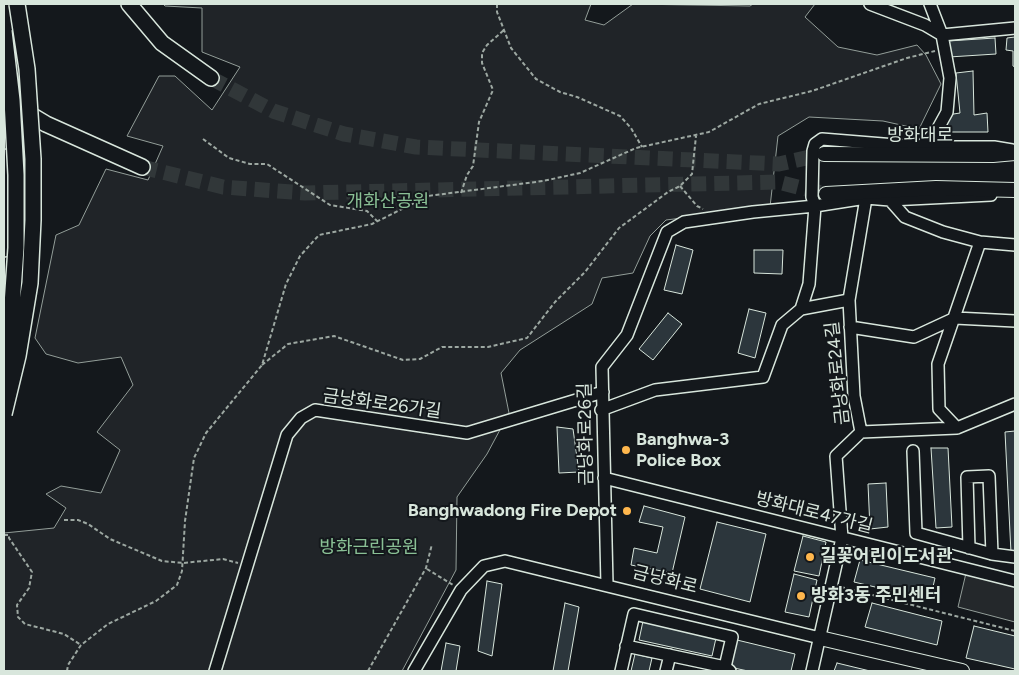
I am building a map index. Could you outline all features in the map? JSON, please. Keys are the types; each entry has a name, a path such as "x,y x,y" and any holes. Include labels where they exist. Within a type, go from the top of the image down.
{"highway":[{"path":"4,414 18,356 30,283 33,220 33,159 28,69 17,4"},
{"path":"129,4 162,43 211,78"},
{"path":"4,31 12,100 16,175 15,266 4,372"},
{"path":"4,99 46,124 142,167"},
{"path":"4,157 4,249"}],"main road":[{"name":"방화대로","path":"824,154 992,156 1015,152"},
{"path":"826,194 936,188 1015,191"},
{"name":"금낭화로","path":"820,638 962,671"}],"street":[{"path":"870,4 925,26 942,35 1015,28"},
{"path":"920,147 936,132 947,112 950,78 942,35 930,4"},
{"path":"801,309 809,284 815,206 812,197 812,151 815,144 822,139 920,147 994,147 1015,152"},
{"name":"금낭화로26길","path":"607,585 601,410 603,392 602,367 627,335 667,232 684,222 866,198 890,200 1015,191"},
{"path":"601,410 655,390 764,377 782,325 801,309 849,300 866,198"},
{"path":"890,200 905,217 943,232 980,242 1015,245"},
{"path":"957,428 939,410 938,364 956,318 980,242"},
{"name":"금낭화로24길","path":"812,671 842,538 836,456 862,432 854,396 849,300"},
{"path":"850,326 914,337 956,318 1015,321"},
{"name":"금낭화로26가길","path":"215,671 288,435 301,418 315,410 467,433 603,392"},
{"path":"862,432 957,428 1015,404"},
{"path":"913,451 916,533 992,554 1015,557"},
{"path":"969,548 967,477 989,476 992,554"},
{"name":"방화대로47가길","path":"604,478 1015,581"},
{"name":"금낭화로","path":"414,671 461,590 484,566 505,561 820,638"},
{"path":"621,671 626,646 634,614 732,637 728,669 695,666 670,655 626,646"},
{"path":"666,671 670,655"}],"path":[{"path":"497,4 497,12 511,48 536,79 560,92 577,96 620,116 631,128 642,147"},
{"path":"461,193 467,175 473,166 479,122 492,90 482,63 482,53 486,45 504,30"},
{"path":"262,365 286,284 300,256 319,235 377,221 428,196 461,193 580,174 642,147 709,132 759,104 812,91 907,58 944,49"},
{"path":"68,671 68,665 81,645 108,624 156,601 177,585 182,563 185,521 194,458 206,433 262,365 288,344 334,336 403,360 420,359 442,347 488,346 527,338 555,302 585,272 619,228 668,192 680,186 692,174 696,136"},
{"path":"204,139 229,158 250,164 267,164 330,206 368,211 377,221"},
{"path":"680,186 698,206 718,217"},
{"path":"64,520 78,520 88,524 110,539 162,561 182,563 223,559 247,565"},
{"path":"4,535 9,535 8,538 32,572 29,588 17,605 18,617 26,624 64,634 81,645"},
{"path":"368,671 426,568 432,544"},
{"path":"426,568 461,590"},
{"path":"832,584 1015,631"}],"green space":[{"name":"개화산공원","path":"163,4 591,4 585,20 604,25 633,4 750,6 753,4 815,4 805,17 838,47 877,55 917,45 926,55 941,84 919,129 883,121 809,117 778,136 770,207 666,220 650,236 633,273 602,278 592,304 520,350 501,373 509,413 487,454 457,497 456,570 402,671 4,671 4,533 54,528 66,508 46,494 61,486 101,493 120,450 97,432 133,385 121,357 78,363 46,354 35,338 56,235 79,225 106,169 148,180 163,146 127,136 159,76 175,76 212,110 240,67 202,52 202,8 165,6"}],"shaded area":[{"path":"967,569 1015,582 1015,622 958,607"}],"building":[{"path":"1015,37 1015,67 1013,66 1013,51 1006,50 1007,38"},
{"path":"995,38 996,54 949,57 948,41"},
{"path":"973,71 974,115 987,113 988,132 947,132 947,115 960,113 956,73"},
{"path":"676,245 693,250 682,294 664,290"},
{"path":"754,250 783,250 782,274 754,273"},
{"path":"749,309 766,313 755,358 738,353"},
{"path":"668,313 682,324 653,360 639,349"},
{"path":"557,427 573,429 579,472 559,473"},
{"path":"1015,431 1015,552 1011,553 1005,432"},
{"path":"931,448 948,448 952,527 936,528"},
{"path":"886,483 888,527 870,529 868,484"},
{"path":"644,506 685,517 672,573 631,565 634,548 657,553 663,527 639,522"},
{"path":"717,522 766,534 750,602 700,589"},
{"name":"길꽃어린이도서관","path":"803,536 826,542 819,576 794,571"},
{"path":"860,560 935,578 930,600 854,582"},
{"name":"방화3동 주민센터","path":"794,574 817,580 809,617 785,612"},
{"path":"487,581 502,584 492,656 478,651"},
{"path":"565,603 579,607 568,671 553,671"},
{"path":"872,603 942,621 937,645 865,627"},
{"path":"643,621 716,638 712,656 639,640"},
{"path":"974,626 1015,636 1015,669 966,658"},
{"path":"737,640 795,654 791,671 748,671 734,668 731,661"},
{"path":"446,643 460,646 456,671 441,671"},
{"path":"635,654 652,658 649,671 631,671"},
{"path":"837,663 870,671 834,671"}],"tunnel":[{"path":"211,78 273,111 344,134 416,147 779,164 824,154"},
{"path":"142,167 223,187 305,193 778,182 826,194"}],"place":[{"name":"Banghwa-3 Police Box","path":"626,450"},
{"name":"Banghwadong Fire Depot","path":"627,511"},
{"name":"길꽃어린이도서관","path":"810,557"},
{"name":"방화3동 주민센터","path":"801,596"}],"park label":[{"name":"방화근린공원","path":"369,548"}]}
